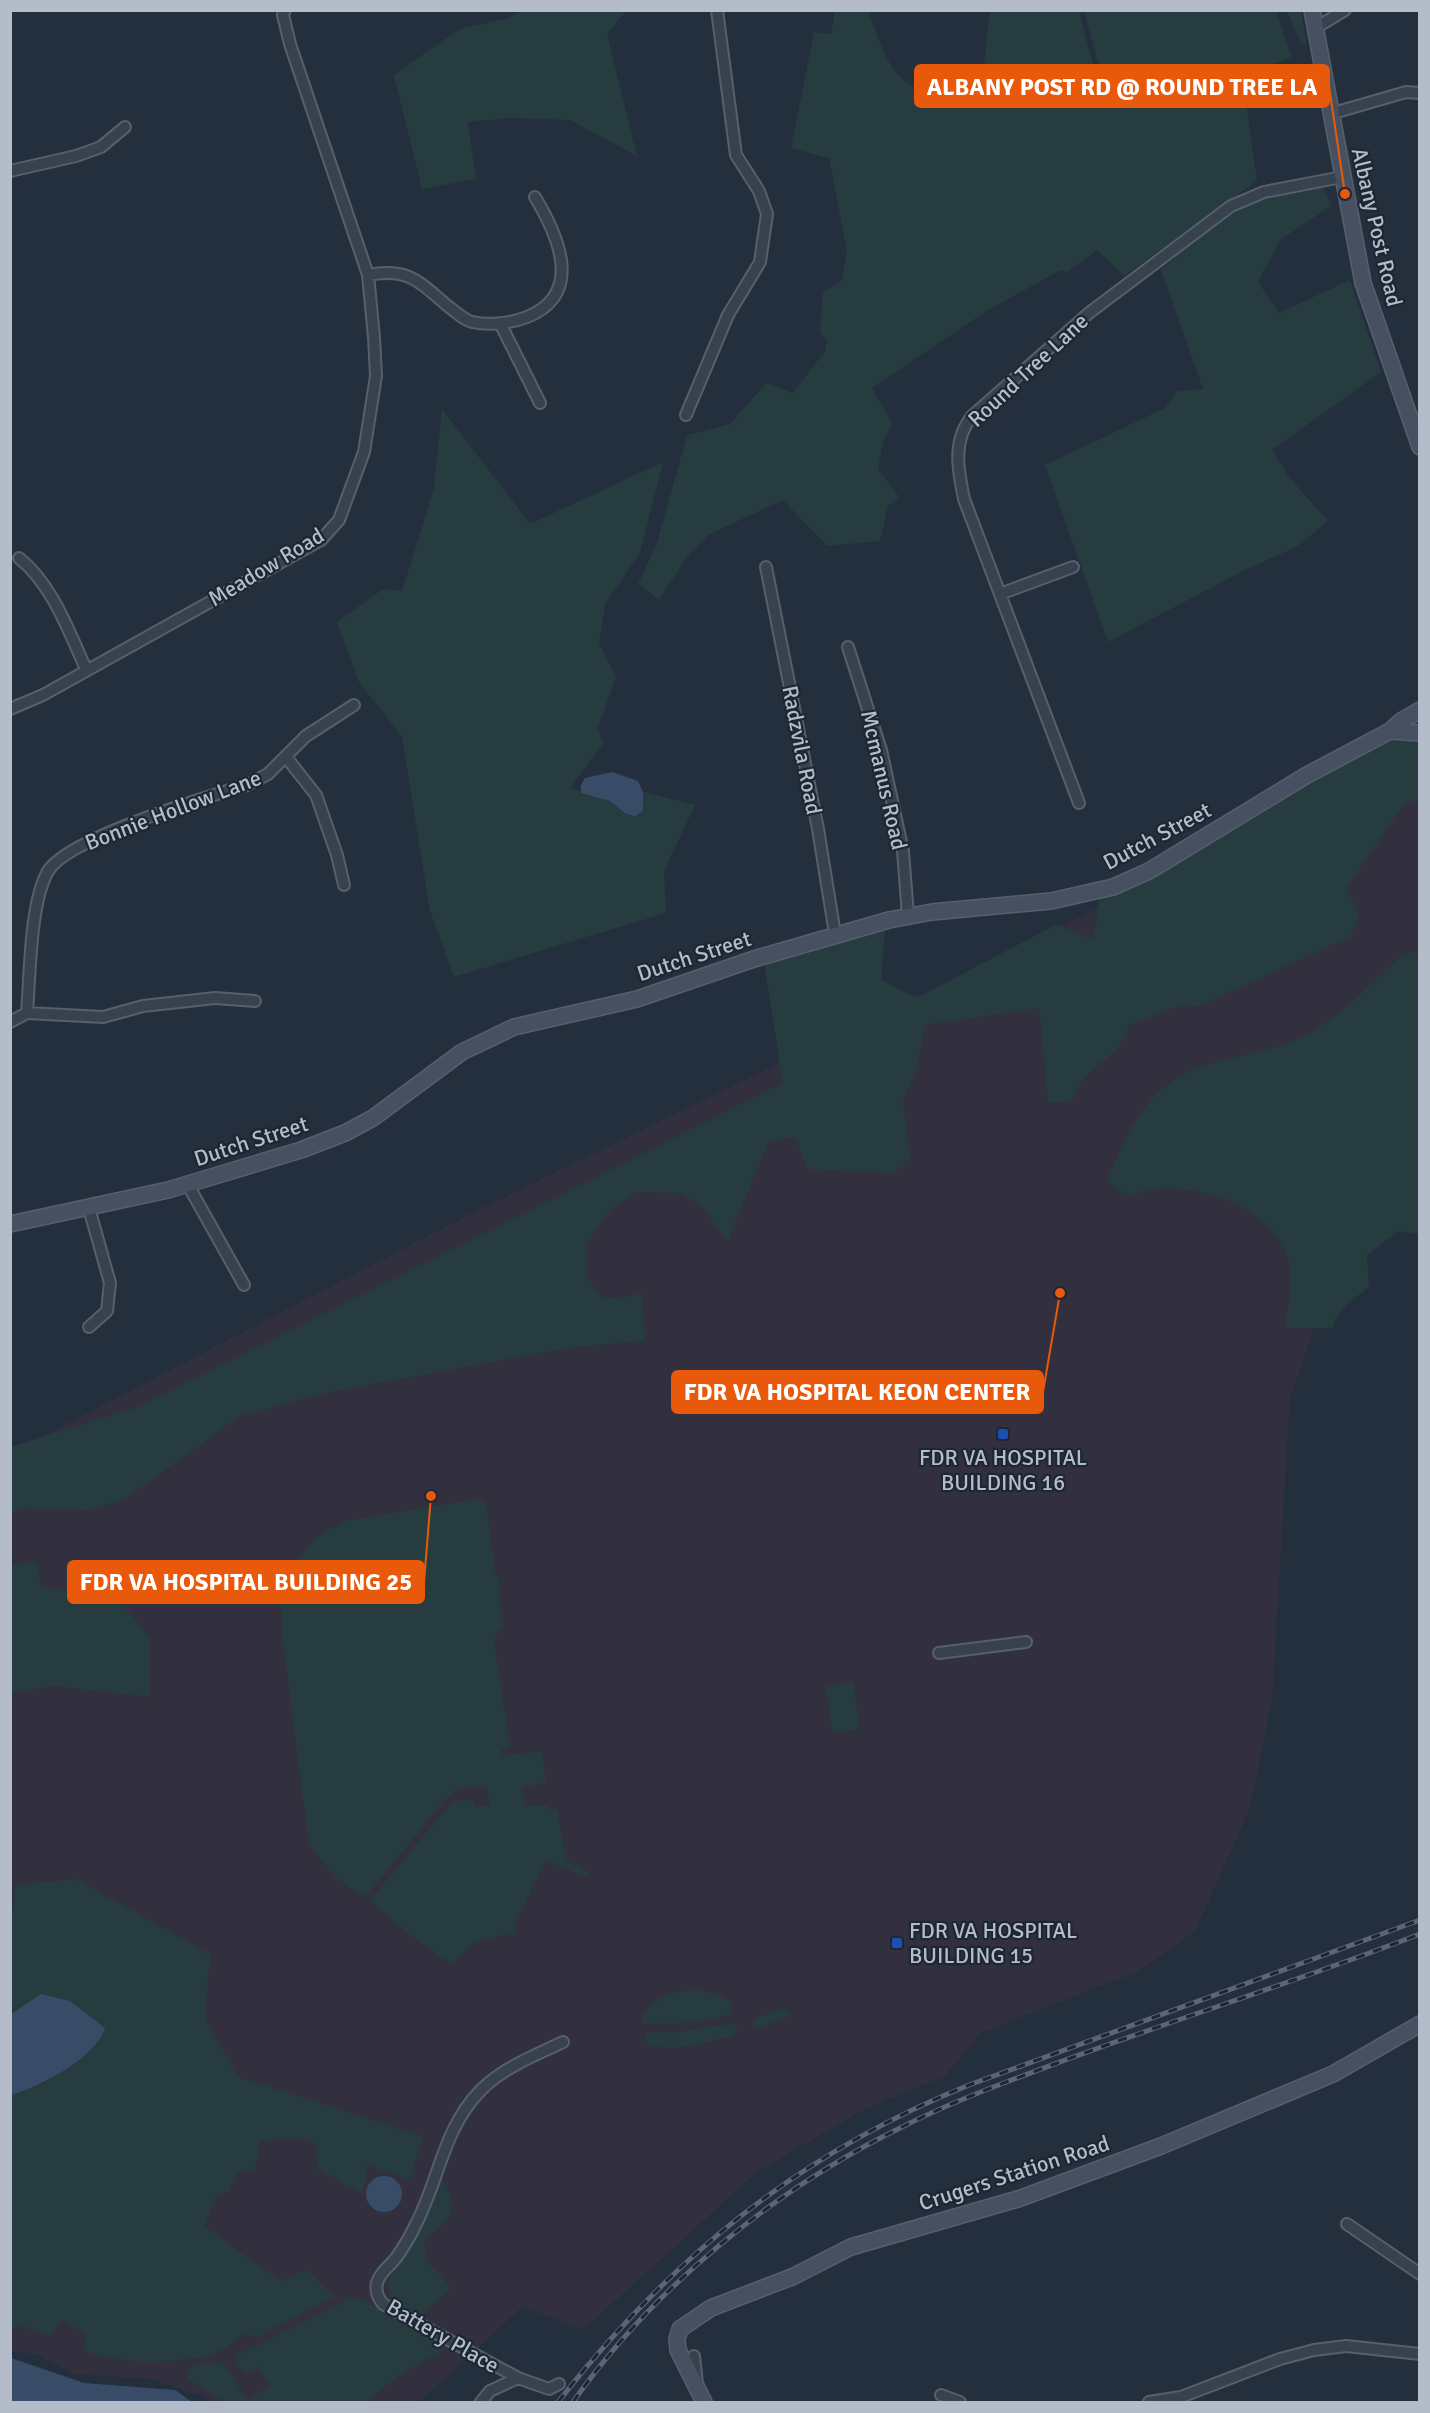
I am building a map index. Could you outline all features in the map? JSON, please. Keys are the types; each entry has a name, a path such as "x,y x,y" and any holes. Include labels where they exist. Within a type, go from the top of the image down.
{"street":[{"name":"Meadow Road","path":"10,709 43,695 321,540 339,520 364,452 374,404 376,376 368,275 290,44 283,15 285,10"},
{"path":"686,415 728,315 760,262 767,214 759,191 736,154 729,115 724,53 717,10"},
{"name":"Albany Post Road","path":"1312,10 1363,283 1419,447"},
{"path":"1314,29 1345,10"},
{"path":"1330,114 1406,92 1419,93"},
{"path":"10,171 101,147 125,127"},
{"name":"Round Tree Lane","path":"1079,803 964,499 957,468 960,438 964,427 972,416 1089,313 1231,206 1264,192 1342,177"},
{"path":"368,275 388,271 406,274 472,322 518,321 543,311 555,298 562,280 554,228 535,197"},
{"path":"500,323 540,403"},
{"path":"19,558 32,568 38,577 64,622 86,669"},
{"name":"Radzvila Road","path":"766,567 818,829 835,934"},
{"path":"1000,594 1073,567"},
{"name":"Mcmanus Road","path":"848,647 886,772 903,851 908,916"},
{"name":"Bonnie Hollow Lane","path":"27,1013 40,890 48,870 62,857 89,841 247,785 268,774 306,736 354,705"},
{"name":"Dutch Street","path":"10,1224 188,1185 301,1150 351,1130 391,1107 462,1052 495,1034 536,1021 637,999 835,934 908,916 1052,901 1113,887 1149,871 1307,775 1390,731 1419,710"},
{"path":"1390,731 1419,733"},
{"path":"286,757 316,795 337,855 344,885"},
{"path":"10,1022 27,1013 103,1017 143,1006 199,999 255,1001"},
{"path":"188,1185 244,1285"},
{"path":"89,1208 110,1283 107,1311 89,1327"},
{"path":"939,1653 1026,1642"},
{"name":"Crugers Station Road","path":"701,2396 678,2350 677,2339 683,2325 711,2308 792,2277 851,2247 1018,2199 1161,2146 1333,2074 1388,2045 1419,2024"},
{"name":"Battery Place","path":"559,2384 549,2389 518,2378 383,2304 378,2298 376,2286 380,2275 396,2258 416,2225 441,2157 465,2108 482,2088 509,2069 563,2042"},
{"path":"1347,2224 1419,2274"},
{"path":"1149,2403 1181,2397 1280,2359 1314,2350 1346,2346 1419,2354"},
{"path":"694,2356 701,2396"},
{"name":"Battery Place","path":"481,2403 490,2391 518,2378"},
{"path":"941,2395 960,2403"}],"shaded area":[{"path":"1419,718 1419,996 1341,1250 1290,1398 1272,1700 1249,1811 1195,1931 1139,1971 980,2033 945,2076 865,2109 757,2172 583,2330 523,2306 419,2402 212,2402 202,2396 151,2379 75,2374 36,2354 11,2351 11,1453 480,1209 1117,899"}],"green space":[{"path":"990,10 1079,11 1099,80 1112,85 1229,85 1243,81 1257,181 1124,276 1097,250 1067,272 1061,270 988,310 872,388 893,424 883,442 878,469 899,497 888,506 880,541 827,546 783,500 710,534 689,554 659,600 638,584 657,543 687,435 730,424 766,383 793,393 825,351 827,341 820,332 823,292 842,280 847,251 829,158 791,148 814,32 831,34 835,11 868,11 891,66 900,76 910,85 924,90 946,92 982,81"},
{"path":"523,11 626,11 607,34 637,156 570,120 511,118 468,122 476,179 422,189 394,75 459,29 505,19"},
{"path":"1084,11 1276,11 1292,58 1219,80 1111,79 1100,69"},
{"path":"1287,11 1301,11 1307,46 1301,43"},
{"path":"1323,186 1331,206 1280,240 1258,282 1279,313 1350,280 1381,372 1272,450 1289,477 1328,521 1298,546 1243,571 1108,642 1045,465 1165,408 1177,391 1203,389 1161,270 1215,223 1260,198"},
{"path":"442,409 530,524 663,462 640,553 605,604 599,644 616,677 598,728 603,744 570,788 610,801 626,814 643,811 643,792 695,805 664,871 666,913 454,977 430,911 402,737 359,682 337,622 383,589 402,591 434,489"},
{"path":"1419,739 1419,800 1404,804 1346,890 1357,913 1356,924 1350,937 1197,1007 1183,1005 1129,1025 1119,1047 1087,1075 1072,1101 1048,1103 1039,1008 925,1025 917,1068 903,1100 910,1159 895,1173 807,1169 795,1137 769,1141 727,1242 703,1207 678,1193 637,1192 612,1208 588,1242 588,1279 603,1299 642,1294 645,1341 574,1347 334,1391 240,1416 124,1500 87,1510 25,1508 11,1512 11,1447 138,1407 783,1083 764,963 885,928 881,980 917,998 1055,925 1094,939 1099,898 1151,877 1365,750 1391,741"},
{"path":"1415,951 1420,961 1419,1234 1398,1231 1367,1255 1369,1287 1342,1310 1333,1328 1285,1328 1291,1285 1290,1267 1280,1241 1268,1226 1236,1204 1218,1197 1179,1189 1156,1188 1129,1196 1107,1182 1132,1127 1155,1096 1170,1083 1206,1065 1273,1048 1311,1032 1346,1007 1399,958"},
{"path":"477,1499 486,1502 496,1577 499,1578 501,1621 506,1622 494,1639 510,1748 501,1749 502,1756 542,1751 546,1783 522,1787 525,1806 548,1805 548,1810 557,1809 566,1860 589,1872 587,1877 545,1860 515,1925 516,1934 480,1941 465,1950 452,1965 419,1942 370,1901 453,1801 474,1800 475,1807 490,1805 486,1786 460,1788 446,1798 366,1896 341,1881 317,1855 308,1838 281,1623 281,1605 293,1565 315,1538 345,1521"},
{"path":"36,1562 41,1586 124,1606 150,1638 149,1697 55,1686 11,1692 11,1565"},
{"path":"854,1682 859,1729 832,1732 826,1686"},
{"path":"76,1879 210,1954 205,2018 238,2077 423,2136 410,2180 368,2165 363,2194 317,2169 316,2145 306,2139 260,2141 255,2171 236,2172 229,2191 216,2196 204,2226 281,2281 306,2270 335,2296 257,2337 244,2334 217,2353 165,2361 110,2358 82,2349 87,2335 62,2320 50,2336 24,2327 11,2327 11,2095 36,2086 72,2066 101,2039 41,1994 11,2014 10,1913 13,1911 15,1885"},
{"path":"698,1990 715,1993 725,1998 732,2006 733,2012 730,2015 690,2023 644,2024 642,2020 646,2012 657,2000 672,1994"},
{"path":"784,2008 789,2012 789,2016 757,2029 752,2025 755,2018"},
{"path":"735,2024 738,2029 733,2036 700,2044 662,2047 644,2041 646,2033 679,2032"},
{"path":"441,2177 451,2198 452,2206 447,2220 424,2240 427,2260 451,2288 419,2318 396,2304 389,2294 388,2281 423,2222"},
{"path":"352,2297 368,2302 443,2344 443,2351 398,2376 366,2402 225,2402 190,2381 187,2375 192,2366 203,2363 224,2364 247,2400 271,2385 258,2367 244,2374 236,2362 238,2355"}],"water":[{"path":"612,772 638,781 643,792 643,811 635,816 626,814 610,801 581,793 581,785 585,778"},
{"path":"41,1994 70,2001 105,2028 90,2050 66,2070 11,2095 11,2014"},
{"path":"384,2176 397,2181 402,2194 397,2207 384,2212 371,2207 366,2194 371,2181"},
{"path":"11,2358 84,2383 175,2390 192,2402 11,2402"}],"railway":[{"path":"558,2402 646,2301 693,2257 742,2215 849,2143 969,2085 1420,1920"},
{"path":"573,2402 605,2360 679,2281 763,2212 807,2181 853,2153 919,2119 999,2085 1420,1934"}],"place":[{"name":"ALBANY POST RD @ ROUND TREE LA","path":"1345,194"},
{"name":"FDR VA HOSPITAL KEON CENTER","path":"1060,1293"},
{"name":"FDR VA HOSPITAL BUILDING 16","path":"1003,1434"},
{"name":"FDR VA HOSPITAL BUILDING 25","path":"431,1496"},
{"name":"FDR VA HOSPITAL BUILDING 15","path":"897,1943"}]}
